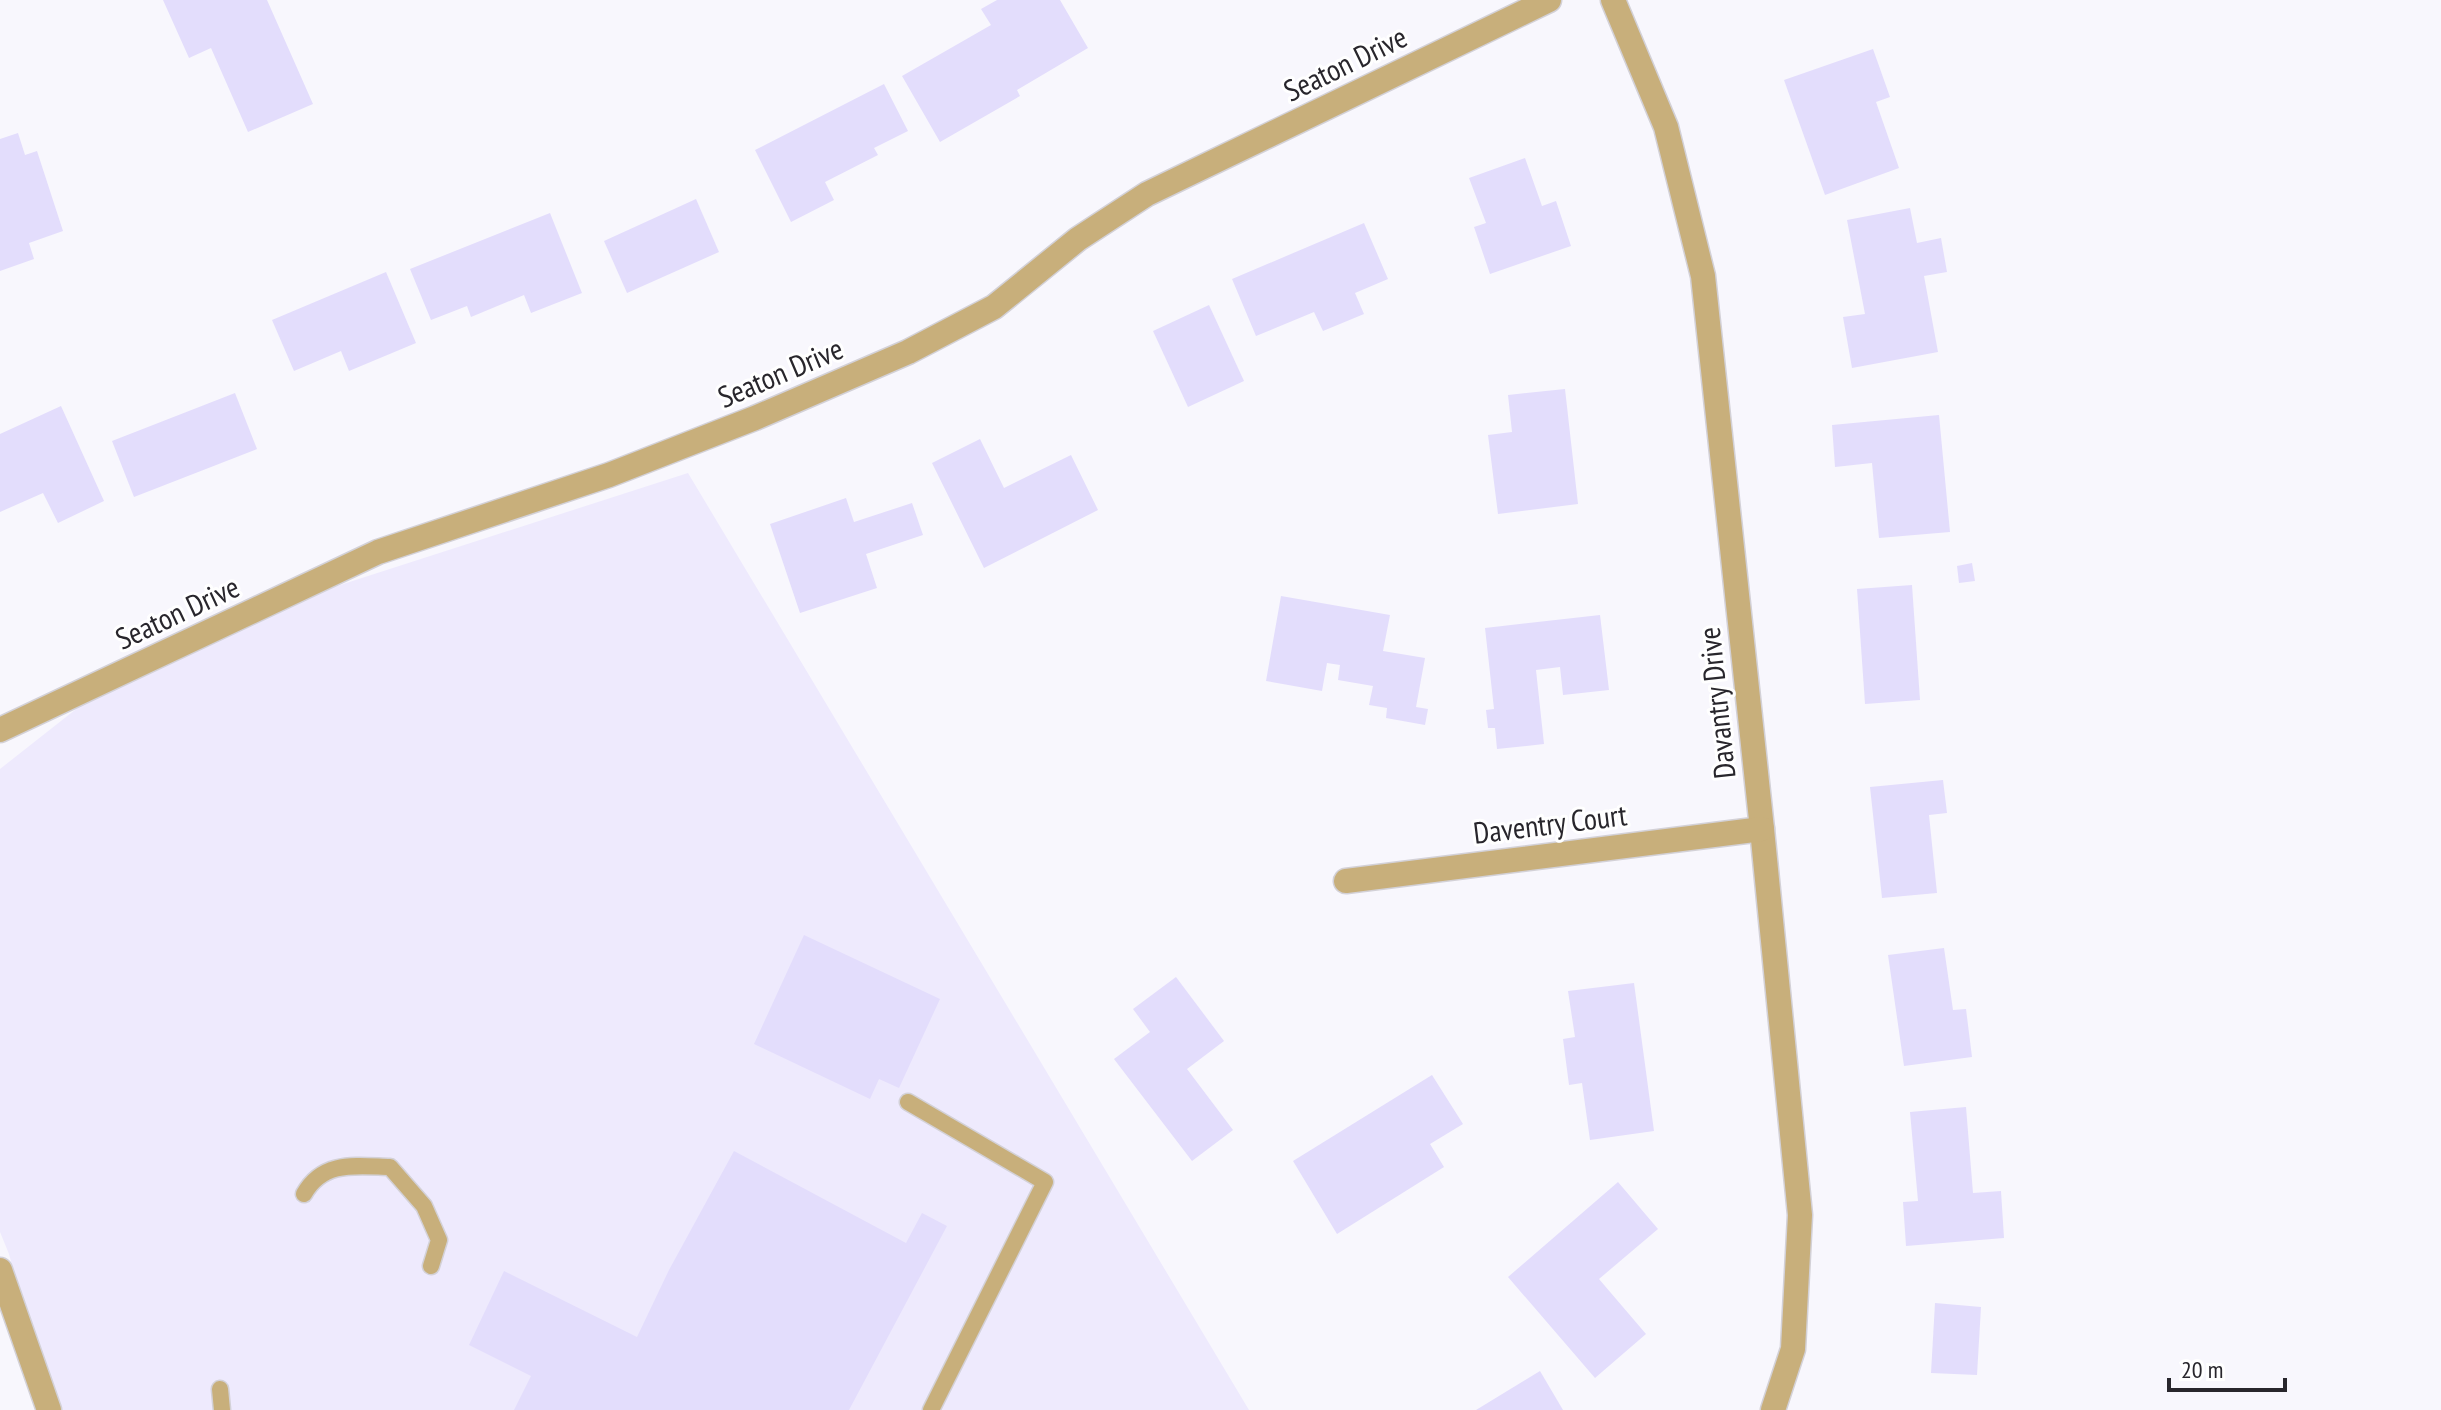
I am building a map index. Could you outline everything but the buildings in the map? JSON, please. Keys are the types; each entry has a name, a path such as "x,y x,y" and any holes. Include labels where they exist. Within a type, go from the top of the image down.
{"street":[{"name":"Seaton Drive","path":"0,730 378,552 609,475 755,418 908,352 994,307 1078,239 1147,194 1549,0"},
{"name":"Davantry Drive","path":"1613,0 1666,127 1703,276 1800,1215 1793,1349 1773,1410"},
{"name":"Daventry Court","path":"1346,881 1762,829"},
{"path":"0,1270 49,1410"}],"lane":[{"path":"908,1102 1045,1182 931,1410"},
{"path":"304,1194 312,1179 344,1165 390,1167 424,1206 439,1240 431,1266"},
{"path":"220,1389 222,1410"}],"shaded area":[{"path":"688,473 1249,1410 51,1410 9,1254 0,1232 0,769 160,643"}]}
